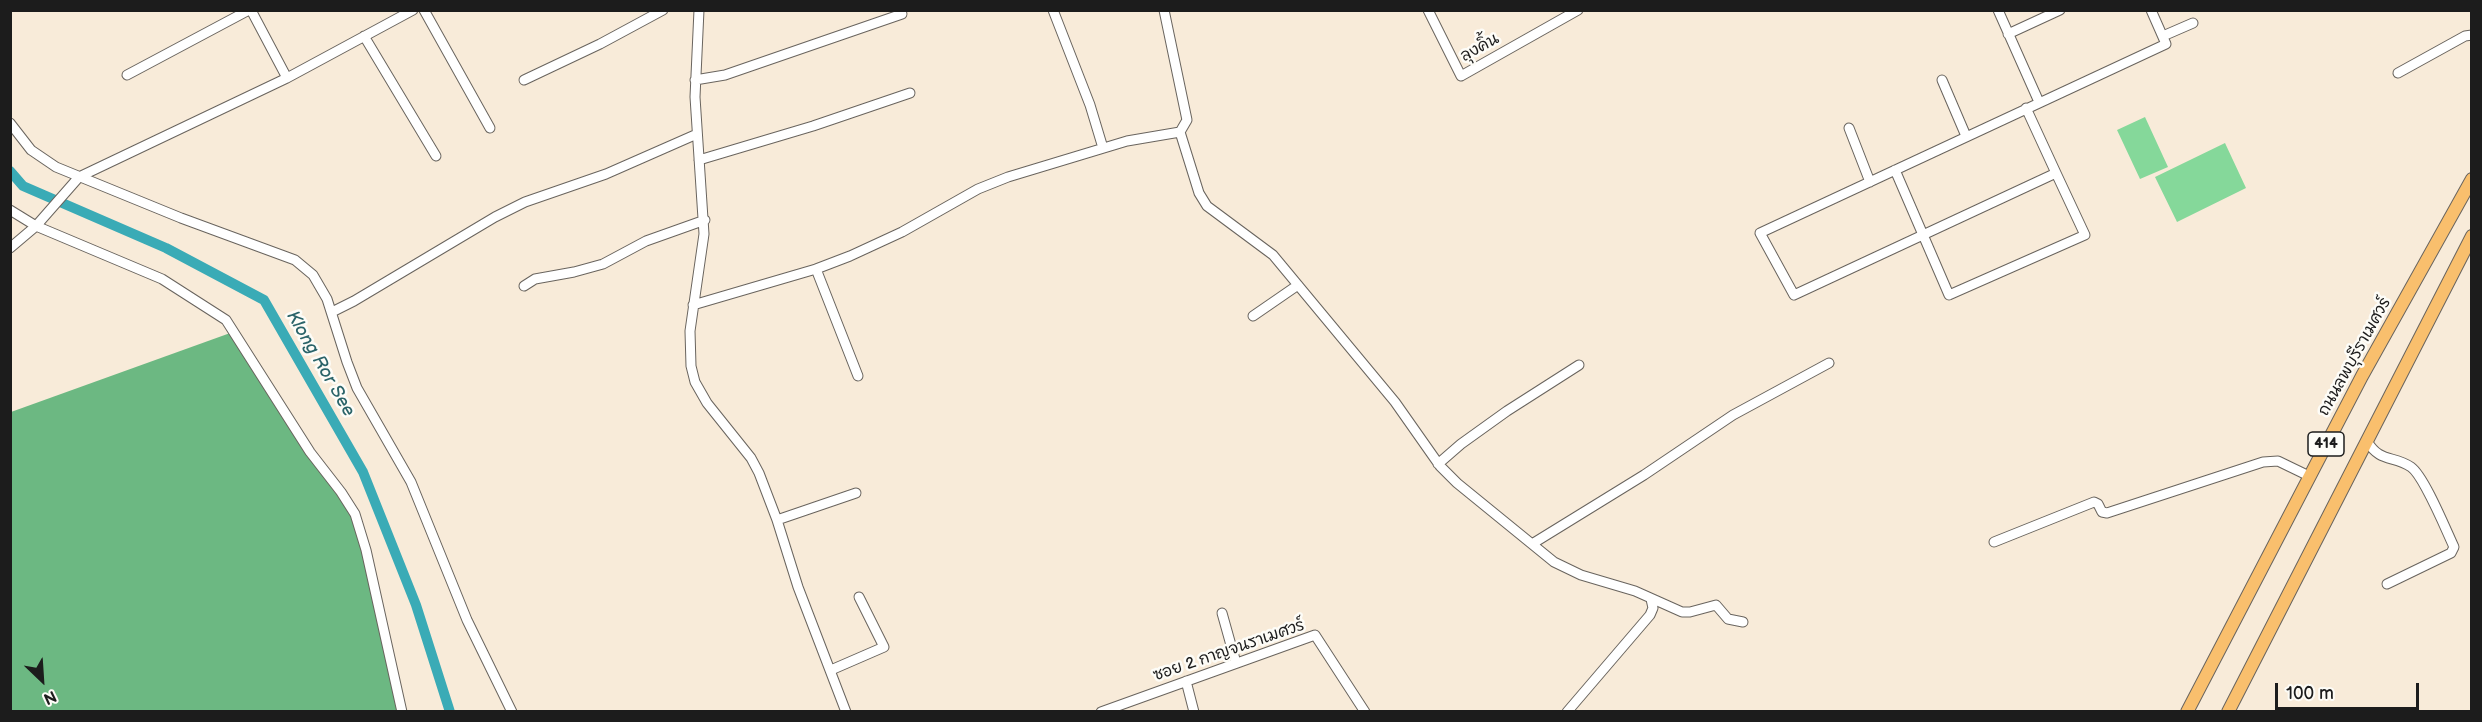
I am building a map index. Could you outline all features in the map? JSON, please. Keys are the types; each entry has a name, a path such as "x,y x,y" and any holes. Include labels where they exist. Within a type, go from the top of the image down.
{"main road":[{"name":"ถนนลพบุรีราเมศวร์","path":"2187,711 2361,376 2468,193 2472,179"},
{"name":"414","path":"2228,711 2472,236"}],"street":[{"path":"127,75 250,10 287,78"},
{"path":"10,248 38,223 76,179 287,78 413,10"},
{"path":"424,10 490,128"},
{"path":"524,80 600,44 663,10"},
{"path":"699,10 695,80 697,134 705,220 689,349 695,382 707,403 755,465 777,520 798,587 846,711"},
{"path":"1053,10 1090,105 1103,148"},
{"path":"1164,10 1187,120 1180,132 1199,193 1207,206 1273,255 1395,402 1438,464 1470,494 1554,562 1570,571 1635,591 1686,613 1716,605 1728,619 1743,622"},
{"name":"ลุงคิ้น","path":"1428,10 1461,76 1578,10"},
{"path":"1998,10 2039,102"},
{"path":"2008,34 2060,10"},
{"path":"2056,173 1794,295 1760,233 2166,44 2151,10"},
{"path":"695,80 735,72 902,14"},
{"path":"2163,36 2193,23"},
{"path":"2398,73 2465,36 2472,35"},
{"path":"364,36 436,156"},
{"path":"1942,80 1966,136"},
{"path":"699,160 813,126 910,93"},
{"path":"1895,170 1949,295 2085,235 2026,108"},
{"path":"10,123 31,150 76,179 295,260 317,280 332,312 357,388 411,482 467,620 512,711"},
{"path":"1849,129 1870,182"},
{"path":"693,305 816,269 880,242 993,183 1103,148 1154,135 1180,132"},
{"path":"332,312 515,207 606,174 697,134"},
{"path":"10,210 162,279 226,320 309,452 341,492 355,514 366,550 402,711"},
{"path":"524,286 535,279 603,264 646,242 705,220"},
{"path":"816,269 858,376"},
{"path":"1253,316 1298,285"},
{"path":"1532,544 1635,481 1733,415 1829,363"},
{"path":"1438,464 1461,444 1507,411 1579,365"},
{"path":"2367,441 2374,453 2412,467 2421,478 2454,546 2451,553 2387,584"},
{"path":"1994,542 2094,502 2098,504 2102,512 2107,513 2263,462 2278,461 2309,476"},
{"path":"777,520 856,493"},
{"path":"831,670 884,647 859,597"},
{"path":"1568,711 1650,615 1653,608 1651,599"},
{"path":"1222,613 1236,663"},
{"name":"ซอย 2 กาญจนราเมศวร์","path":"1101,711 1315,635 1365,711"},
{"path":"1186,681 1194,711"}],"green space":[{"path":"2145,117 2168,167 2140,179 2117,130"},
{"path":"2225,143 2246,188 2177,222 2155,177"},
{"path":"233,332 362,532 406,711 11,712 11,412"}],"waterway":[{"name":"Klong Ror See","path":"10,171 23,186 166,248 264,300 363,472 416,605 450,712"}]}
